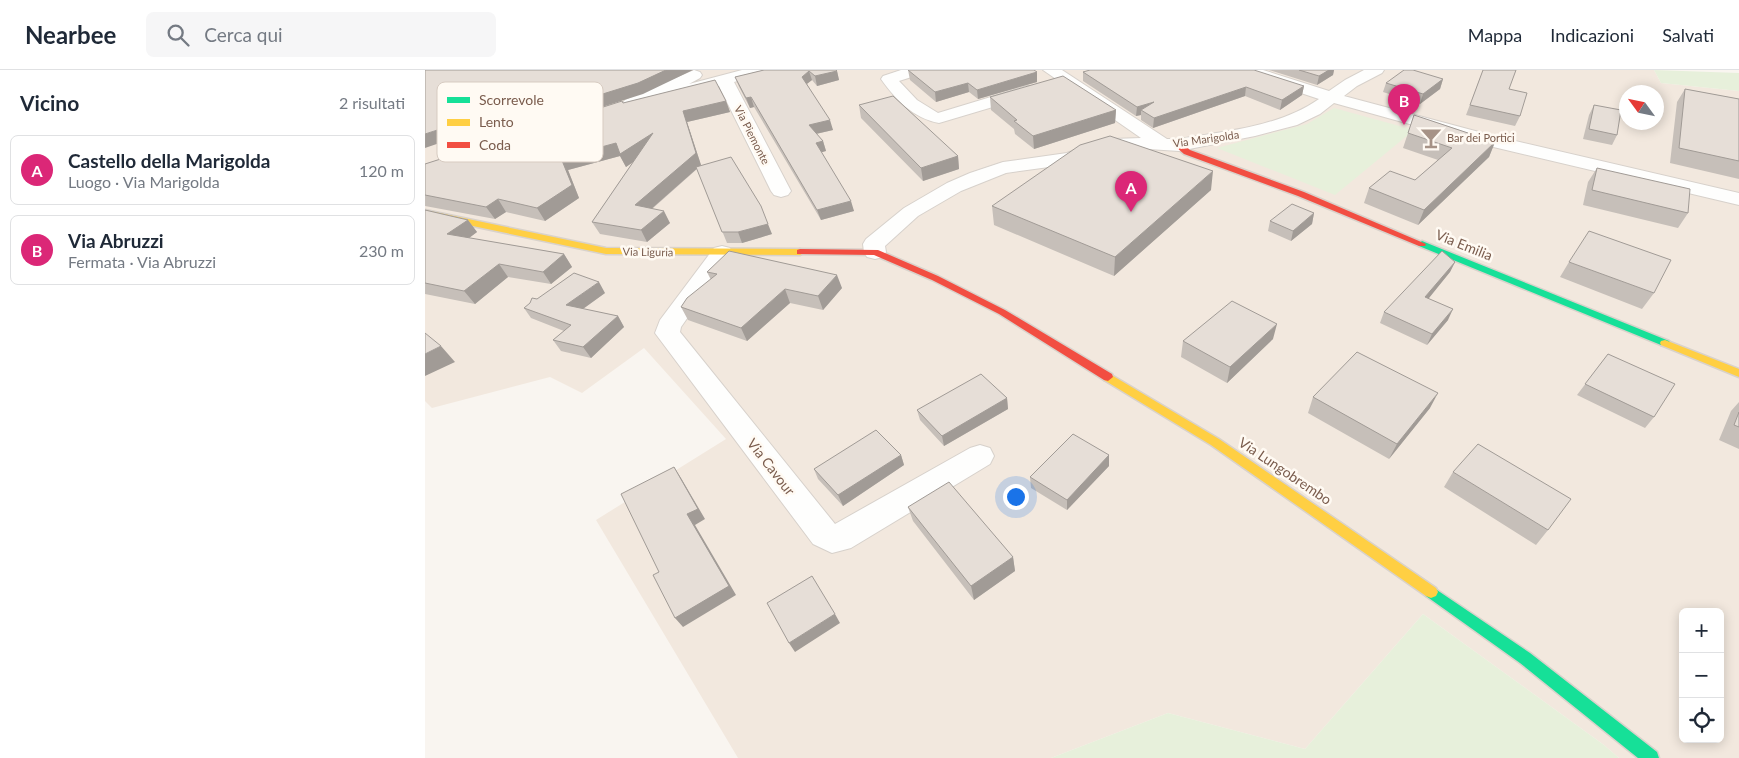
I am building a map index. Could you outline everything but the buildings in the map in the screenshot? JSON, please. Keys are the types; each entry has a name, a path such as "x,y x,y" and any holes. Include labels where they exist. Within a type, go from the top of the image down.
{"street":[{"path":"703,71 623,107 761,70"},
{"path":"917,70 889,79 921,112 931,118 939,118 1046,81 1066,80 1170,145"},
{"path":"1247,70 1420,123 1739,199"},
{"name":"Via Marigolda","path":"875,252 874,244 911,212 954,187 977,177 1003,168 1071,158 1111,145 1170,145 1255,131 1291,121 1333,97 1351,83 1376,70"},
{"path":"703,71 694,78 693,82 701,83 723,79"},
{"name":"Via Piemonte","path":"723,79 781,191"},
{"name":"Via Emilia","path":"1170,145 1301,194 1739,374"},
{"name":"Via Liguria","path":"425,213 606,251 722,253 875,252"},
{"name":"Via Lungobrembo","path":"875,252 935,278 1002,312 1215,442 1294,495 1525,658 1651,758"},
{"name":"Via Cavour","path":"722,253 669,326 667,333 824,534 831,539 840,538 980,456"}],"shaded area":[{"path":"425,70 1654,70 1661,83 1739,91 1739,758 1619,758 1604,745 1423,614 1305,749 1168,713 1051,758 738,758 596,520 726,439 644,348 582,393 550,377 432,408 425,401"}],"green space":[{"path":"1654,70 1739,73 1739,91 1661,83"},
{"path":"1334,108 1414,130 1335,195 1217,148 1307,124"},
{"path":"1423,614 1604,745 1619,758 1051,758 1168,713 1305,749"}],"traffic: fast":[{"path":"1422,244 1665,343"},
{"path":"1431,592 1525,658 1651,758"}],"traffic: slow":[{"path":"425,213 606,251 800,252"},
{"path":"1665,343 1739,373"},
{"path":"1108,377 1215,442 1431,592"}],"traffic: jam":[{"path":"1179,145 1187,152 1301,194 1422,244"},
{"path":"800,252 875,252 935,278 1002,312 1108,377"}],"place":[{"name":"Via Abruzzi","path":"1404,125"},
{"name":"Bar dei Portici","path":"1431,138"},
{"name":"Castello della Marigolda","path":"1131,212"}]}
